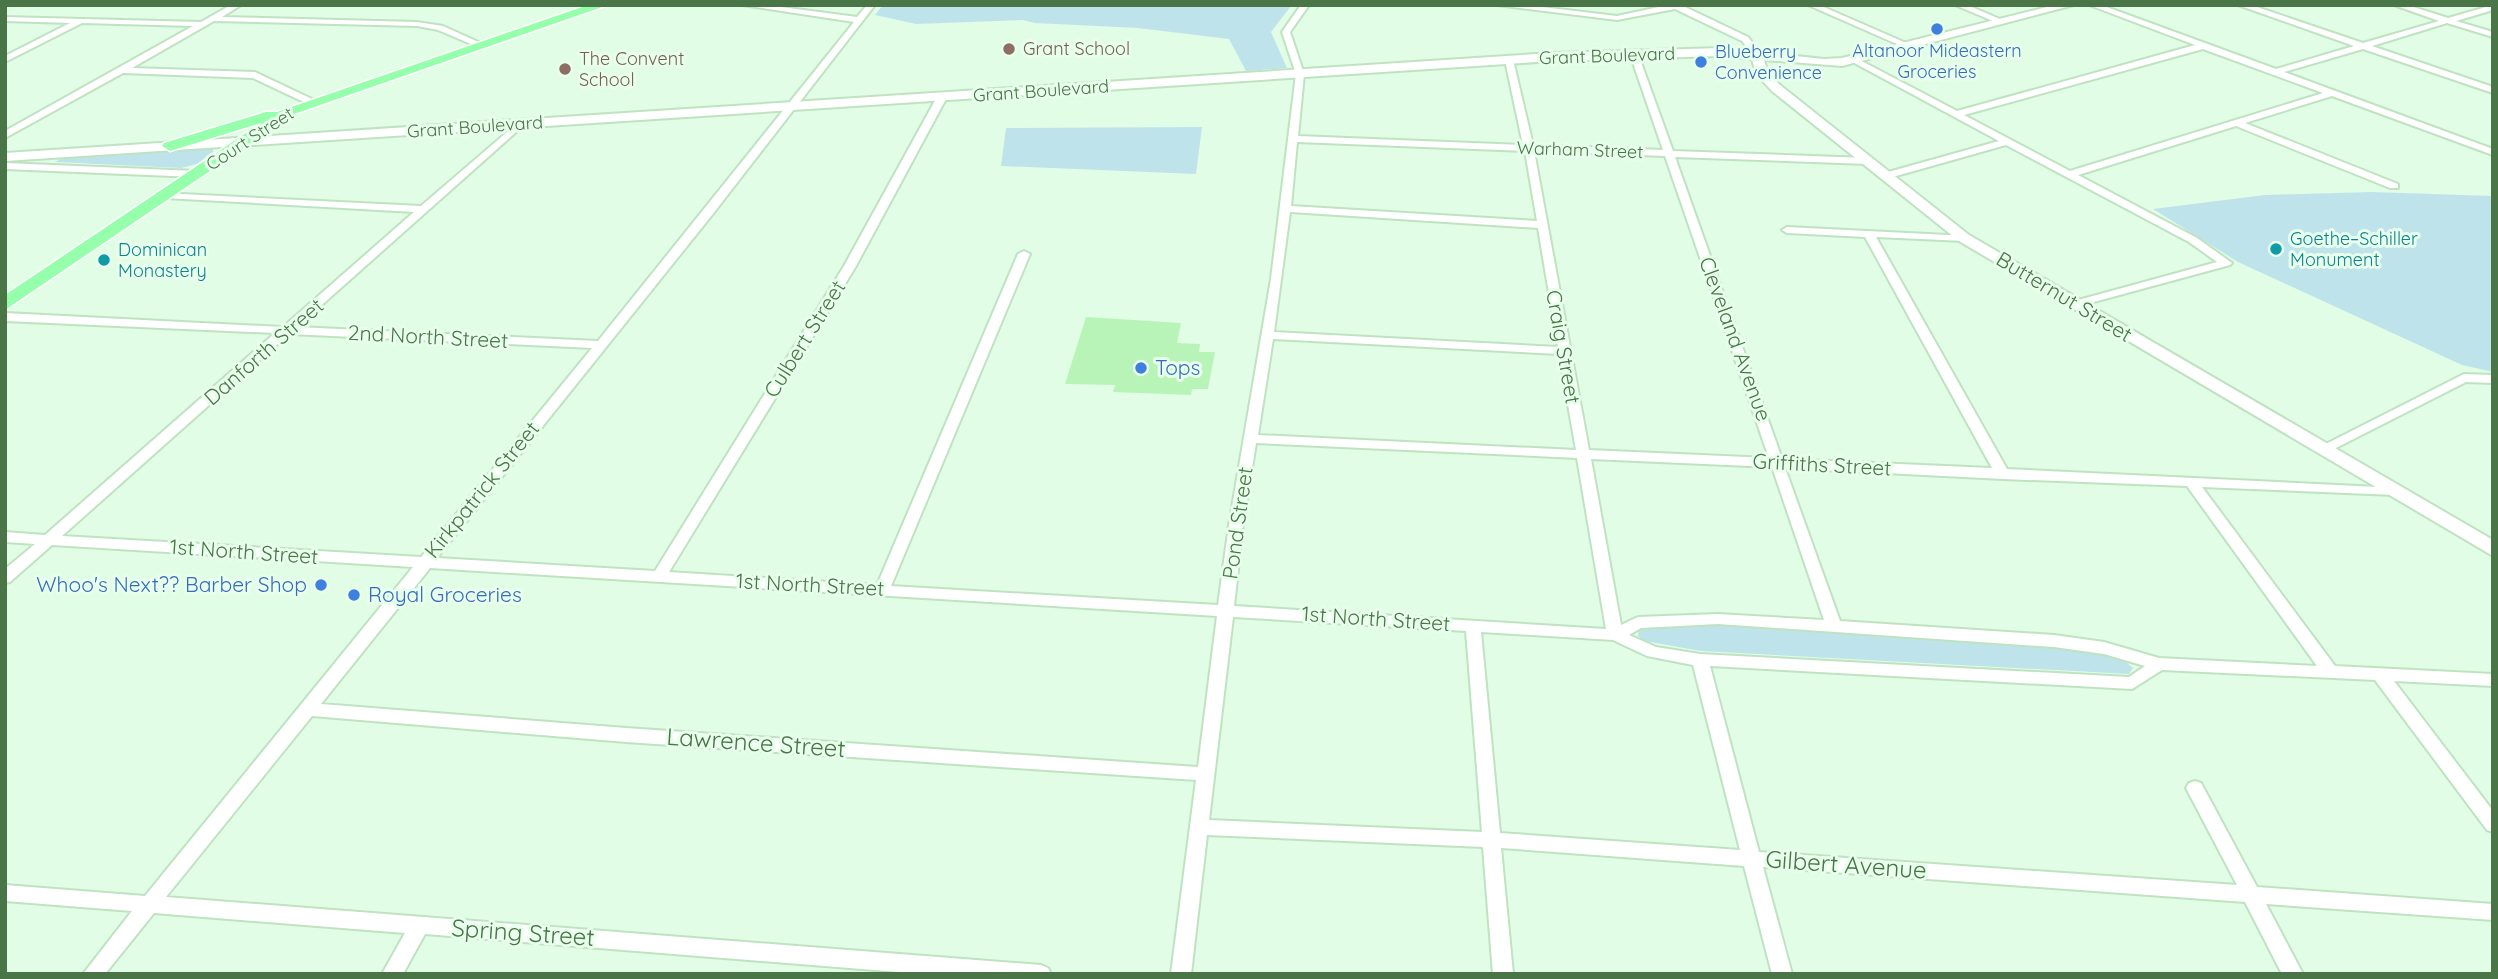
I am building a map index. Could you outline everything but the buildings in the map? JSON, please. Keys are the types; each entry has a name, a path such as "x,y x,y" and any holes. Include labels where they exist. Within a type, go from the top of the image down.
{"main road":[{"name":"Court Street","path":"5,304 244,142 306,104 602,5"},
{"path":"170,146 306,104"}],"street":[{"path":"5,135 237,5"},
{"path":"746,5 859,20"},
{"name":"Kirkpatrick Street","path":"93,974 871,5"},
{"path":"1300,74 1286,32 1305,5"},
{"path":"1501,5 1618,18 1675,6"},
{"path":"1812,5 1909,46"},
{"path":"1959,5 2003,22"},
{"name":"Grant Boulevard","path":"5,166 170,146 1509,60 1720,52 1824,63 1909,46 2069,5"},
{"path":"2093,5 2493,152"},
{"path":"2242,5 2493,90"},
{"path":"2398,5 2493,35"},
{"name":"Butternut Street","path":"1675,6 1745,38 1758,55 1757,65 1768,80 1964,237 2493,549"},
{"path":"2276,72 2493,7"},
{"path":"5,19 202,24"},
{"path":"212,19 430,25 481,45"},
{"path":"5,60 80,21"},
{"path":"1955,115 2203,46"},
{"name":"Cleveland Avenue","path":"1634,54 1835,626"},
{"path":"1852,59 2200,244 2226,263 2075,304"},
{"name":"Craig Street","path":"1509,60 1529,148 1615,635"},
{"path":"121,70 255,75 306,104"},
{"name":"Pond Street","path":"1181,974 1226,609 1268,335 1300,74"},
{"path":"2068,175 2332,93"},
{"name":"Culbert Street","path":"659,577 850,266 942,97"},
{"path":"2237,123 2394,186"},
{"name":"Danforth Street","path":"5,578 520,124"},
{"name":"Warham Street","path":"1293,139 1867,161"},
{"path":"1885,176 2006,142"},
{"name":"Grant Boulevard","path":"5,158 58,160 197,174"},
{"path":"165,195 426,209"},
{"path":"1285,209 1542,225"},
{"path":"1787,230 1964,237"},
{"path":"1868,233 2003,475"},
{"path":"882,590 1024,254"},
{"name":"2nd North Street","path":"5,317 598,345"},
{"path":"1268,335 1564,351"},
{"path":"2323,449 2473,376 2493,379"},
{"name":"Griffiths Street","path":"1251,439 2193,484 2393,491"},
{"path":"2193,484 2330,672"},
{"name":"1st North Street","path":"5,537 1226,609 1615,635 1653,652 1700,660 2133,682 2159,664"},
{"name":"1st North Street","path":"1615,635 1638,623 1679,620 1835,626 2054,640 2104,648 2159,664 2493,680"},
{"path":"1473,626 1503,974"},
{"path":"1700,660 1782,974"},
{"path":"2380,675 2493,825"},
{"name":"Lawrence Street","path":"306,709 1206,774"},
{"path":"2195,788 2293,974"},
{"name":"Gilbert Avenue","path":"1199,827 1491,840 2493,912"},
{"name":"Spring Street","path":"5,893 1041,974"},
{"path":"392,974 419,926"}],"shaded area":[{"path":"883,5 1285,5 1291,6 1271,32 1287,68 1246,71 1229,39 1138,28 1035,23 1023,20 916,24 875,15"},
{"path":"1202,127 1196,174 1001,166 1006,128"},
{"path":"213,148 213,152 197,164 181,168 55,162 65,157"},
{"path":"2371,192 2493,196 2493,372 2462,365 2238,262 2153,209 2265,195"},
{"path":"1706,624 1999,641 2086,650 2120,657 2133,668 2129,674 1701,651 1644,641 1638,636 1639,630 1648,627"}],"place":[{"name":"Altanoor Mideastern Groceries","path":"1937,29"},
{"name":"Grant School","path":"1009,49"},
{"name":"Blueberry Convenience","path":"1701,62"},
{"name":"The Convent School","path":"565,69"},
{"name":"Goethe–Schiller Monument","path":"2276,249"},
{"name":"Dominican Monastery","path":"104,260"},
{"name":"Tops","path":"1141,368"},
{"name":"Whoo's Next?? Barber Shop","path":"321,585"},
{"name":"Royal Groceries","path":"354,595"}]}
